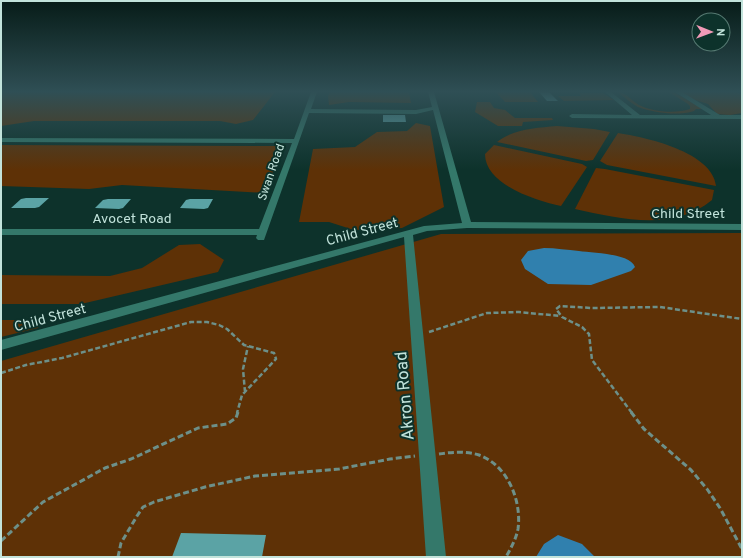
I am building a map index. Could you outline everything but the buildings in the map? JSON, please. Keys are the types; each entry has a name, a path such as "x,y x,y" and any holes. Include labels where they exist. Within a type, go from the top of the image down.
{"street":[{"name":"Swan Road","path":"262,235 303,118"},
{"path":"438,118 467,225"},
{"path":"1,140 295,141"},
{"name":"Child Street","path":"1,345 427,228 467,225 742,227"},
{"name":"Avocet Road","path":"1,232 262,235"},
{"name":"Akron Road","path":"408,233 436,557"}],"path":[{"path":"742,319 678,309 642,307 592,308 560,306 556,309 562,316 584,328 589,334 592,360 644,430 691,470 707,489 720,508 742,549"},
{"path":"426,334 434,329 462,322 477,315 489,313 538,313 562,316"},
{"path":"1,372 68,356 191,322 207,322 218,325 227,329 244,345 268,351 274,354 276,359 242,395 236,418 227,424 198,428 131,460 105,468 43,502 1,541"},
{"path":"245,392 241,373 248,346"},
{"path":"118,557 121,543 137,516 143,508 154,502 205,487 255,476 333,469 396,458 455,451 474,454 490,461 503,474 513,493 518,510 518,529 513,544 506,557"}],"shaded area":[{"path":"1,118 255,118 253,120 236,124 220,121 34,121 1,126"},
{"path":"485,118 552,118 553,120 523,122 522,126 498,126"},
{"path":"416,123 430,126 444,207 402,228 354,230 329,222 299,222 313,149 355,147 377,132 407,131"},
{"path":"557,126 610,132 593,160 586,161 497,142 510,134"},
{"path":"618,133 644,138 676,148 691,155 703,164 712,174 716,186 607,165 600,161"},
{"path":"1,145 282,146 266,193 122,185 89,189 1,186"},
{"path":"494,145 582,164 587,167 561,206 551,204 526,196 514,190 503,183 494,174 487,165 485,154"},
{"path":"596,168 714,190 712,200 697,210 664,220 628,219 575,209"},
{"path":"742,233 742,557 1,557 1,361 441,234"},
{"path":"200,244 224,260 218,272 81,304 1,304 1,275 110,276 142,268 179,245"},
{"path":"1,320 42,320 38,328 1,337"}],"water":[{"path":"544,248 610,254 632,262 635,267 631,271 591,285 548,284 525,269 521,260 528,251"},
{"path":"558,535 582,544 595,557 536,557 544,544"}]}
